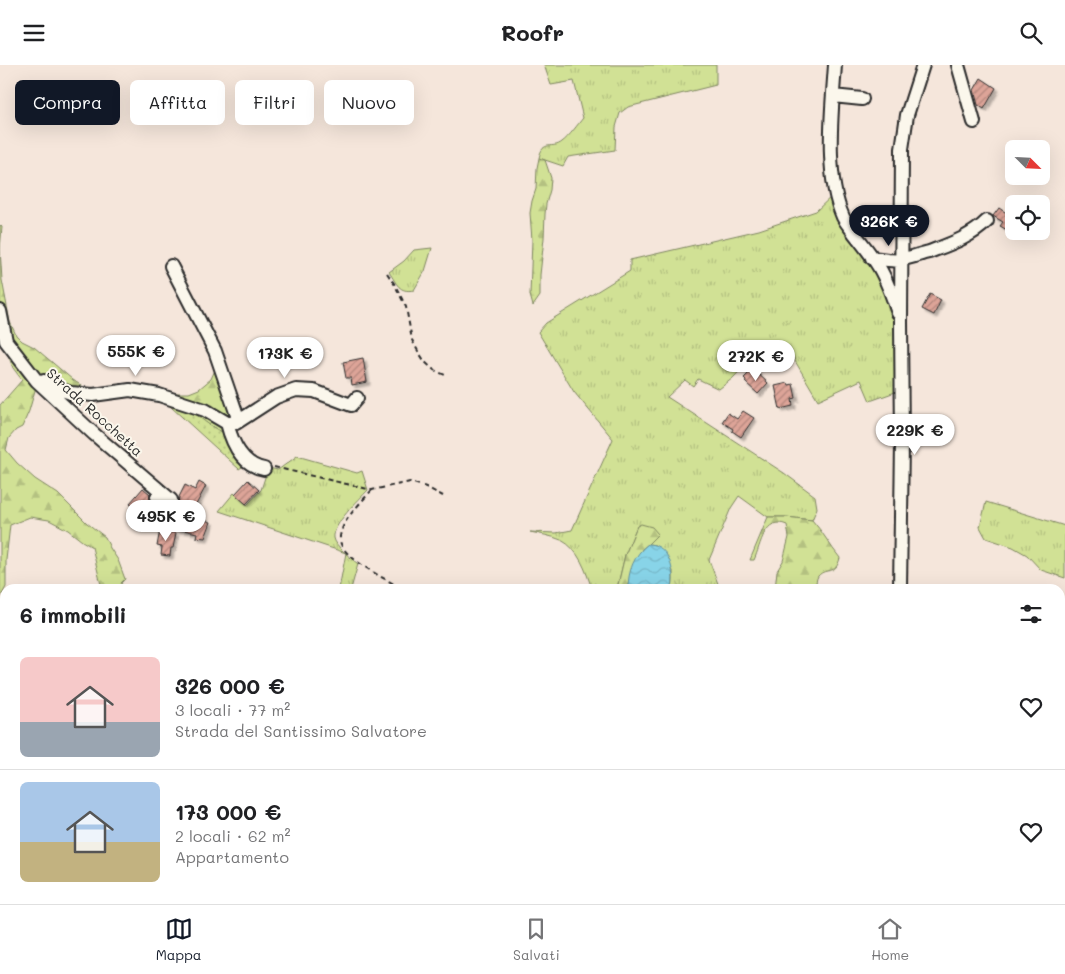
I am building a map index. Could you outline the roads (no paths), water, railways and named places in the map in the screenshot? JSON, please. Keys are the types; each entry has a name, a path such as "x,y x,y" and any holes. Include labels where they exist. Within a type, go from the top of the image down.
{"street":[{"path":"835,65 831,147 833,175 838,201 844,219 878,265 901,322"},
{"path":"900,584 902,149 907,115 923,65"},
{"path":"958,65 974,122"},
{"path":"833,96 862,99"},
{"path":"872,258 902,260 915,256 955,243 978,230 987,221"},
{"path":"171,266 215,351 237,415 232,423 231,437 239,452 257,468 264,469"},
{"name":"Strada Rocchetta","path":"0,311 6,341 37,381 94,434 171,500"},
{"path":"30,370 50,386 71,393 93,395 130,390 159,395 205,410 232,423"},
{"path":"37,381 46,397 174,513"},
{"path":"232,423 276,397 296,389 314,391 351,405 357,398"}],"water":[{"path":"648,544 655,545 666,554 672,567 673,584 628,584 633,564 643,548"}]}
